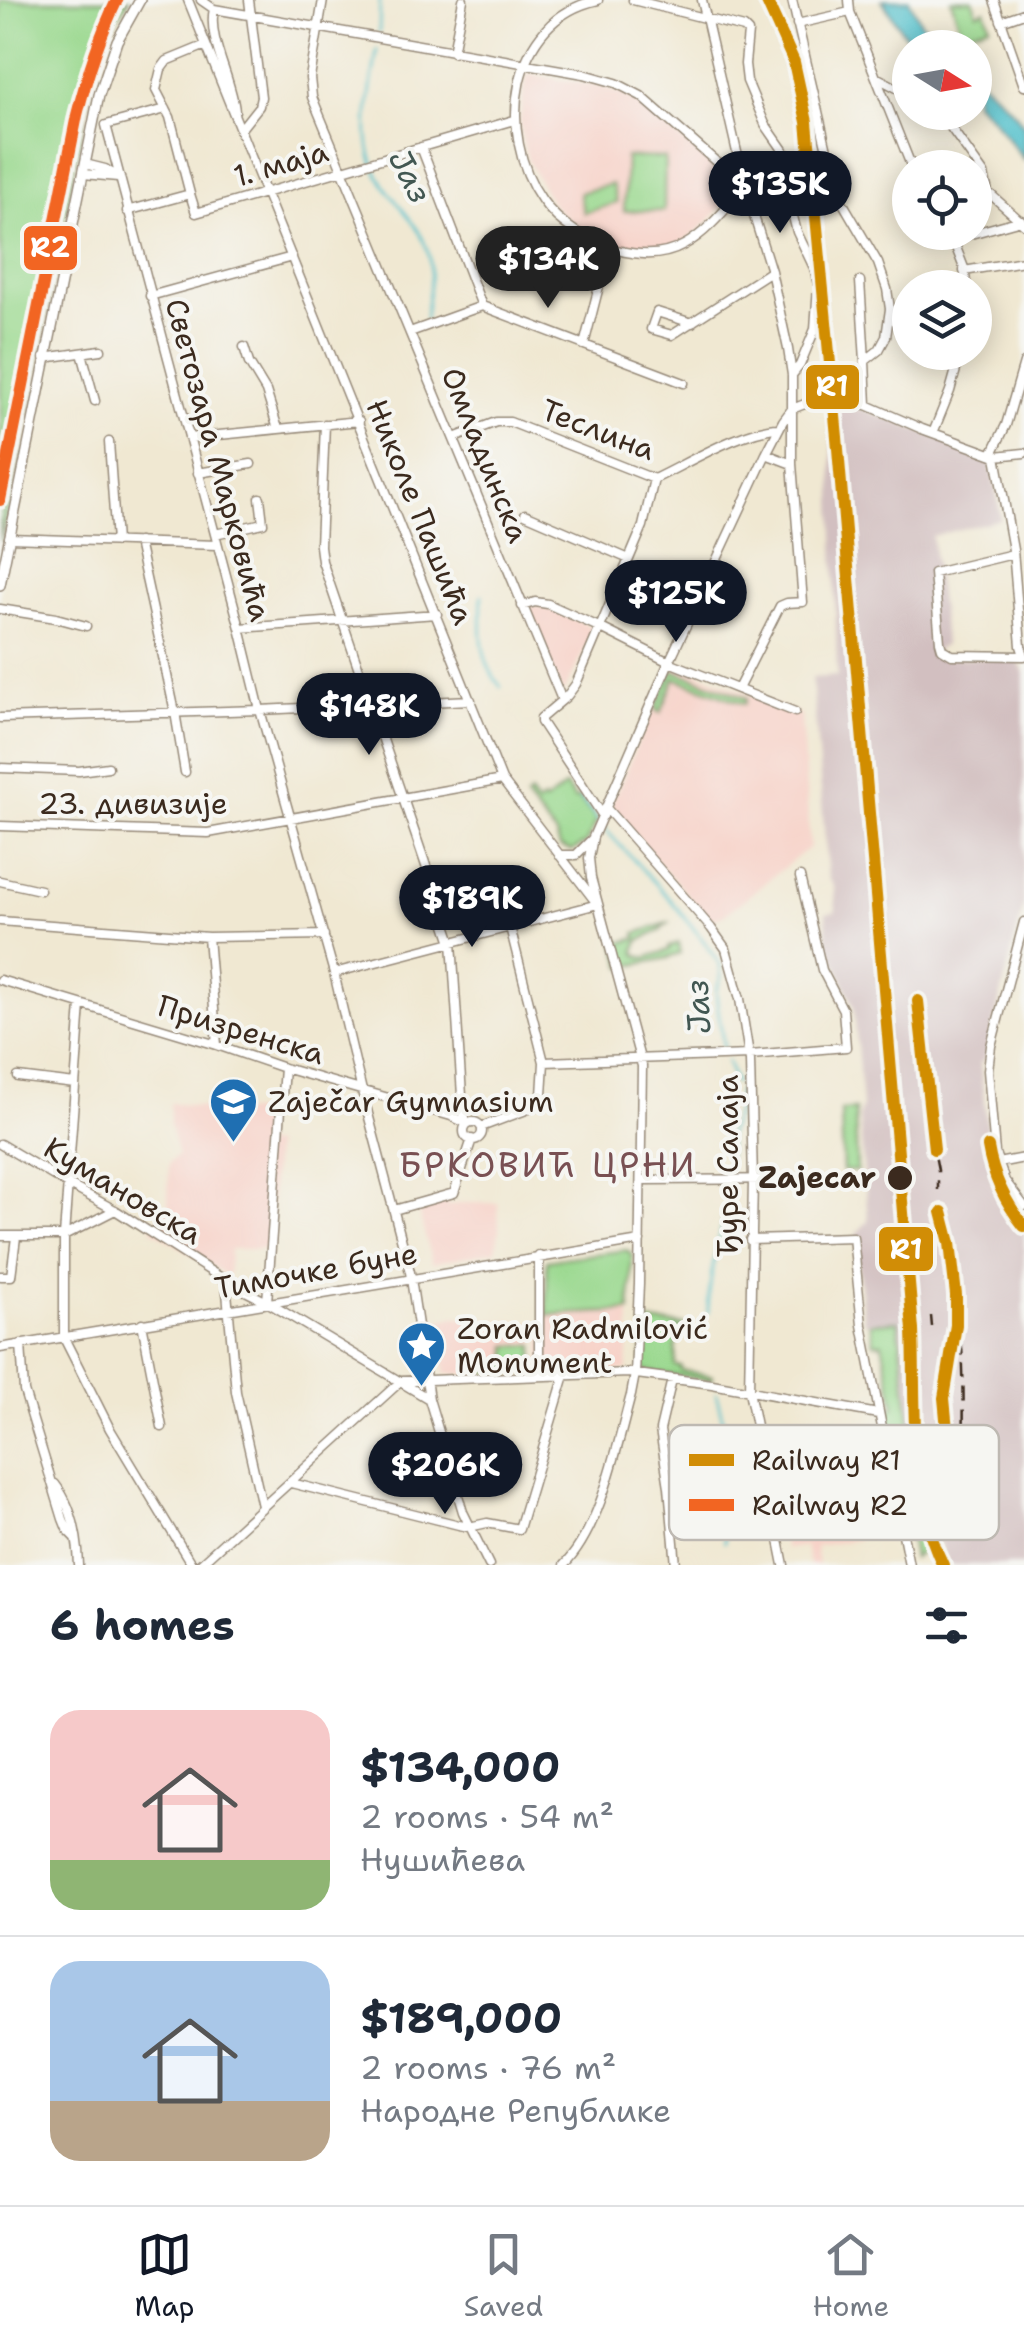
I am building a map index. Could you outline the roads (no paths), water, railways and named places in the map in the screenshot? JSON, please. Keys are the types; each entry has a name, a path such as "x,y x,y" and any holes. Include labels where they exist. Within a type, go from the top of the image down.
{"main road":[{"path":"0,584 105,72 121,31 140,0"}],"street":[{"name":"Николе Пашића","path":"188,0 502,780 598,904 641,1058 642,1180 635,1374 597,1509 580,1547 565,1565"},
{"path":"200,0 214,9 606,79 634,91 745,187"},
{"path":"240,130 261,100 249,0"},
{"name":"Омладинска","path":"324,0 310,89 562,700"},
{"path":"454,52 463,0"},
{"path":"598,0 583,2 560,16 542,32 524,64 514,120 522,163 541,199 574,230 609,248 646,255 679,248 696,237 745,187"},
{"path":"633,0 747,30 747,80 766,124 790,160 788,194 796,232 814,268 816,329 792,375"},
{"path":"702,0 745,187 771,271 792,375 792,464 803,602 780,606 738,690"},
{"path":"792,0 837,193 878,263 887,290 890,309 886,337 866,361"},
{"path":"848,0 905,150"},
{"path":"994,0 1024,86"},
{"name":"Николе Пашића","path":"214,9 212,26 234,97 235,118"},
{"path":"798,24 850,12"},
{"path":"1001,21 1024,13"},
{"path":"127,211 190,194 166,109 156,90 163,65 206,45"},
{"path":"876,77 892,85"},
{"name":"Светозара Марковића","path":"166,109 106,125 412,1278 429,1399 469,1526 488,1565"},
{"name":"1. маја","path":"190,194 196,213 514,120"},
{"path":"953,130 984,174 988,192 1022,222"},
{"path":"421,147 482,306"},
{"path":"84,169 118,177"},
{"path":"992,228 1022,222"},
{"path":"584,345 609,248"},
{"path":"150,296 292,257"},
{"path":"975,270 1024,261"},
{"path":"692,323 657,312 651,330 672,336 692,323 771,271"},
{"path":"860,281 867,405"},
{"path":"410,332 482,306 684,383"},
{"path":"244,347 249,363 261,379 278,429"},
{"path":"44,358 101,350"},
{"path":"82,353 95,401"},
{"path":"1013,554 934,573 940,642 946,652 1024,656 1013,554 994,455 1024,364"},
{"path":"933,434 956,370"},
{"path":"334,973 598,904 589,864 594,837 669,662 766,454 792,408 839,398 867,405 994,455 1024,453"},
{"path":"189,438 359,420"},
{"name":"Теслина","path":"454,438 496,422 510,422 654,480 742,438 779,428"},
{"path":"324,424 320,553 452,942 466,1134 472,1139"},
{"path":"109,442 116,542"},
{"path":"766,454 792,464"},
{"path":"198,473 251,464"},
{"path":"562,700 576,684 601,628 643,526 654,480"},
{"path":"214,534 263,523 260,498"},
{"path":"525,514 629,559"},
{"path":"8,538 218,545"},
{"path":"138,542 186,772"},
{"path":"522,606 543,603 669,662 795,712"},
{"path":"0,609 86,626"},
{"path":"240,628 437,614"},
{"path":"0,718 471,700"},
{"name":"Ђуре Салаја","path":"562,700 542,716 541,722 602,817 711,928 726,950 740,999 750,1055 753,1180 749,1391 756,1425"},
{"path":"0,768 79,771 108,767"},
{"name":"23. дивизије","path":"0,826 197,833 502,780"},
{"path":"589,864 582,870 569,869 576,855 594,837"},
{"path":"559,855 576,855"},
{"path":"544,1062 846,1048 843,1010 822,970 800,878"},
{"path":"0,881 40,890"},
{"path":"0,921 208,937 324,935"},
{"path":"1024,922 989,1057 988,1084 992,1140 998,1163 1008,1186 1024,1206"},
{"path":"481,1127 536,1105 543,1090 544,1062 510,926"},
{"path":"208,937 217,1045"},
{"name":"Призренска","path":"0,980 459,1118 467,1125"},
{"path":"81,1005 64,1236 64,1338 110,1429 196,1565 401,1382 635,1374 878,1414"},
{"path":"267,1302 284,1068"},
{"path":"18,1077 76,1084"},
{"path":"467,1125 475,1122 481,1127"},
{"path":"394,1210 454,1193 472,1139 480,1135 481,1127"},
{"name":"Кумановска","path":"0,1144 429,1399"},
{"path":"998,1163 1024,1158"},
{"path":"642,1180 844,1180"},
{"path":"0,1236 64,1236 115,1210"},
{"path":"0,1276 11,1276 16,1236"},
{"path":"750,1240 853,1237 860,1314 880,1425"},
{"name":"Тимочке буне","path":"0,1348 640,1241"},
{"path":"538,1256 538,1376"},
{"path":"226,1280 236,1392 262,1506"},
{"path":"142,1323 162,1427"},
{"path":"21,1344 24,1391 53,1481 64,1496 76,1537 79,1565"},
{"path":"291,1482 469,1526 487,1523 518,1529 564,1375"},
{"path":"669,1481 660,1430 672,1378"},
{"path":"674,1540 676,1565"},
{"name":"Ђуре Салаја","path":"779,1540 784,1565"},
{"path":"903,1540 908,1565"}],"water":[{"path":"882,0 909,0 929,30 901,30"},
{"path":"992,91 1024,126 1024,160 992,118"}],"waterway":[{"name":"Јаз","path":"379,32 380,0"},
{"name":"Јаз","path":"377,50 368,108 370,151 387,189 425,244 430,272 425,319"},
{"name":"Јаз","path":"482,595 485,655 501,687"},
{"name":"Јаз","path":"580,798 598,821"},
{"name":"Јаз","path":"603,827 670,899 720,965 716,991 724,1049"},
{"name":"Јаз","path":"727,1061 735,1083"},
{"name":"Јаз","path":"728,1169 728,1134 737,1110 738,1092"},
{"name":"Јаз","path":"708,1313 725,1208"},
{"name":"Јаз","path":"716,1393 724,1425"}],"railway":[{"path":"839,469 899,1182"},
{"path":"918,1001 934,1149"},
{"path":"931,1135 938,1190"},
{"path":"988,1147 1001,1189 1024,1226"},
{"path":"942,1212 952,1258 956,1306"},
{"path":"924,1224 927,1267"},
{"path":"956,1295 963,1425"},
{"path":"931,1316 932,1327"},
{"path":"945,1421 944,1398 952,1346"}],"rail line":[{"name":"R2","path":"0,500 77,115 94,56 117,0"},
{"name":"R1","path":"766,0 794,62 807,122 913,1330 915,1425"},
{"name":"R1","path":"918,1001 934,1149"},
{"name":"R1","path":"988,1147 1001,1189 1024,1226"},
{"name":"R1","path":"942,1212 956,1295 956,1325 944,1398 947,1425"},
{"name":"R1","path":"933,1540 943,1565"}],"place":[{"name":"Zaječar Gymnasium","path":"233,1144"},
{"name":"Zajecar","path":"900,1178"},
{"name":"Zoran Radmilović Monument","path":"422,1388"}],"district":[{"name":"БРКОВИЋ ЦРНИ","path":"548,1165"}]}
